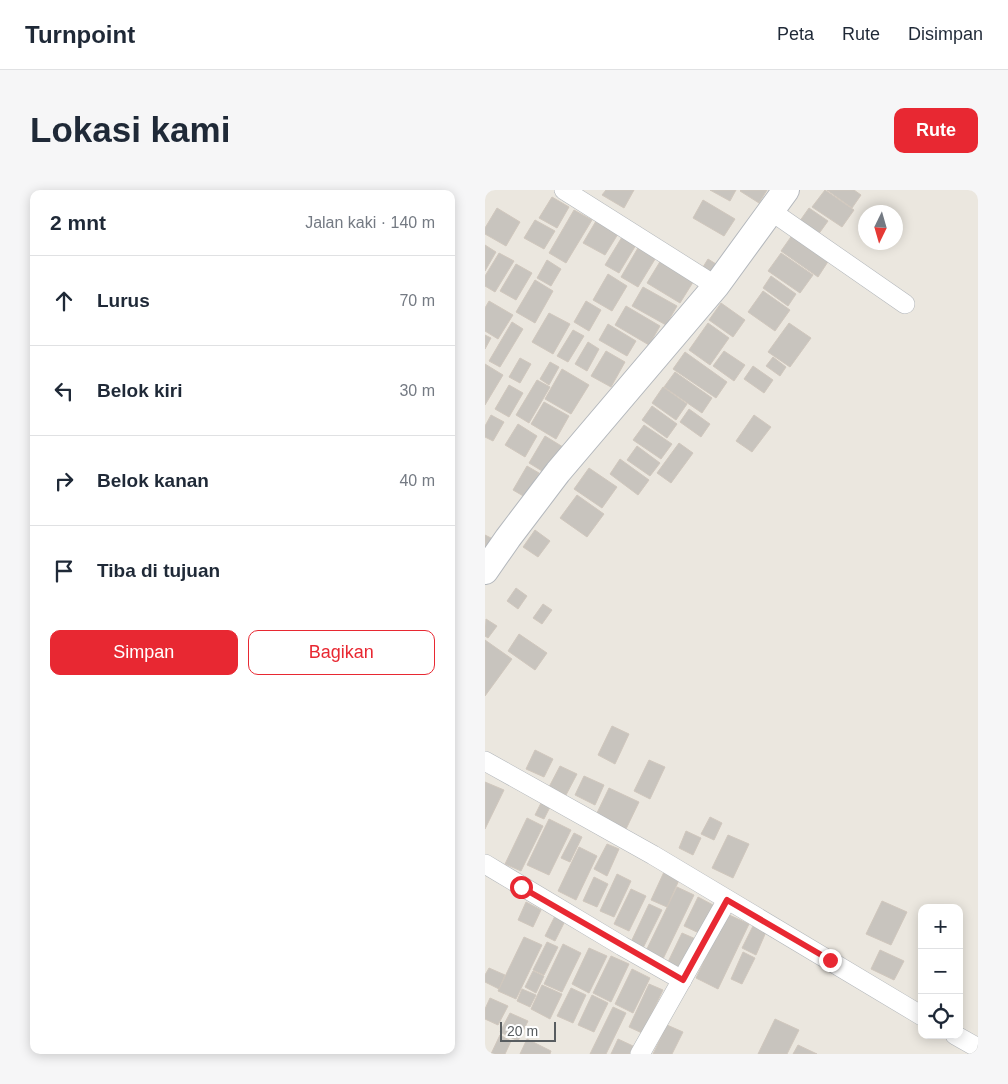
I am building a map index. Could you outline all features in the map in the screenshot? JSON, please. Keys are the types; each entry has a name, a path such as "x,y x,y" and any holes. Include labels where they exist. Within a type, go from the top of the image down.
{"street":[{"path":"564,190 716,286"},
{"path":"485,571 558,472 716,286 779,200 905,304"},
{"path":"485,761 653,855 918,1014"},
{"path":"485,864 555,907 683,980"},
{"path":"640,1054 727,900"},
{"path":"962,1039 978,1048"}],"building":[{"path":"606,190 634,190 624,208 602,195"},
{"path":"710,190 736,190 730,201"},
{"path":"741,190 767,190 759,203"},
{"path":"825,190 854,210 842,227 812,207"},
{"path":"827,190 854,190 861,195 852,208"},
{"path":"552,197 569,207 557,228 539,218"},
{"path":"703,200 735,219 724,236 693,218"},
{"path":"497,208 520,222 506,246 485,234 485,228"},
{"path":"809,208 828,221 815,239 797,225"},
{"path":"574,210 592,220 566,263 549,253"},
{"path":"535,220 555,231 544,249 524,238"},
{"path":"596,221 618,234 605,255 583,243"},
{"path":"793,234 829,260 818,277 781,251"},
{"path":"622,237 636,245 619,273 605,265"},
{"path":"642,241 660,251 638,287 621,277"},
{"path":"485,245 496,252 485,271"},
{"path":"499,253 514,261 495,292 485,286 485,276"},
{"path":"781,253 813,275 800,293 768,271"},
{"path":"708,259 716,264 711,272 703,267"},
{"path":"547,260 561,269 551,286 537,278"},
{"path":"661,260 695,279 680,303 647,283"},
{"path":"516,264 532,273 516,300 500,291"},
{"path":"608,274 627,286 612,311 593,300"},
{"path":"771,276 796,294 788,306 763,288"},
{"path":"535,280 553,291 535,323 516,312"},
{"path":"643,287 677,306 666,325 632,306"},
{"path":"763,291 790,310 775,331 748,312"},
{"path":"489,301 513,315 498,339 485,331 485,308"},
{"path":"586,301 601,310 589,331 574,322"},
{"path":"721,303 745,320 733,337 709,320"},
{"path":"626,306 660,326 649,345 615,325"},
{"path":"549,313 570,324 553,354 532,342"},
{"path":"512,322 523,329 500,367 489,361"},
{"path":"708,323 729,338 710,365 689,350"},
{"path":"789,323 811,338 790,367 768,352"},
{"path":"608,324 636,341 627,356 599,340"},
{"path":"573,330 584,336 568,362 557,356"},
{"path":"485,335 491,338 485,349"},
{"path":"588,342 599,349 587,371 575,364"},
{"path":"606,351 625,362 611,387 591,376"},
{"path":"724,351 745,365 734,381 713,366"},
{"path":"685,352 727,382 716,398 673,369"},
{"path":"773,357 786,367 780,376 766,366"},
{"path":"520,358 531,364 520,383 509,377"},
{"path":"550,362 559,367 549,385 540,379"},
{"path":"485,364 503,375 485,405"},
{"path":"753,366 773,380 764,393 744,379"},
{"path":"562,369 589,385 571,414 545,399"},
{"path":"675,372 712,398 702,413 664,387"},
{"path":"537,380 550,387 529,423 516,415"},
{"path":"509,385 523,393 509,417 495,409"},
{"path":"663,387 687,404 676,420 652,403"},
{"path":"544,402 569,416 556,439 531,424"},
{"path":"652,406 677,424 667,438 642,420"},
{"path":"689,409 710,424 701,437 680,422"},
{"path":"491,415 504,422 493,441 485,437 485,426"},
{"path":"754,415 771,427 752,452 736,441"},
{"path":"518,424 537,436 525,457 505,445"},
{"path":"644,425 672,444 661,459 633,440"},
{"path":"545,436 563,447 547,474 529,463"},
{"path":"679,443 693,453 671,483 657,473"},
{"path":"637,446 660,463 650,476 627,460"},
{"path":"620,459 649,480 638,495 610,474"},
{"path":"527,466 539,473 525,497 513,490"},
{"path":"589,468 617,487 602,508 574,489"},
{"path":"577,495 604,514 587,537 560,518"},
{"path":"535,530 550,541 538,557 523,547"},
{"path":"485,535 493,539 485,552"},
{"path":"516,588 527,596 518,609 507,601"},
{"path":"543,604 552,610 542,624 533,618"},
{"path":"486,619 497,626 488,638 485,636"},
{"path":"519,634 547,653 535,670 508,651"},
{"path":"485,640 512,659 485,696"},
{"path":"612,726 629,734 615,764 598,755"},
{"path":"535,750 553,759 544,777 526,769"},
{"path":"649,760 665,767 650,799 634,791"},
{"path":"560,766 577,774 566,795 549,787"},
{"path":"584,776 604,785 595,805 575,795"},
{"path":"485,782 504,790 485,829"},
{"path":"609,788 639,802 626,829 596,815"},
{"path":"541,803 550,807 544,819 535,815"},
{"path":"710,817 722,823 714,840 701,834"},
{"path":"527,818 543,826 521,871 505,864"},
{"path":"549,819 571,830 549,875 527,865"},
{"path":"686,831 701,838 693,855 679,848"},
{"path":"574,833 582,837 570,862 561,858"},
{"path":"728,835 749,844 733,878 712,868"},
{"path":"607,844 619,849 607,876 594,869"},
{"path":"579,847 597,856 576,900 558,891"},
{"path":"664,872 679,880 667,907 651,900"},
{"path":"617,874 631,881 614,917 600,911"},
{"path":"594,877 608,884 597,907 583,901"},
{"path":"677,887 694,895 662,961 645,953"},
{"path":"631,889 646,896 629,931 614,924"},
{"path":"698,897 713,905 699,933 684,926"},
{"path":"882,901 907,912 891,945 866,934"},
{"path":"526,902 541,910 533,927 518,920"},
{"path":"649,904 662,910 643,948 631,942"},
{"path":"727,914 749,924 718,989 696,978"},
{"path":"555,916 565,921 555,941 545,936"},
{"path":"753,926 766,932 756,955 742,948"},
{"path":"682,933 698,940 684,970 668,962"},
{"path":"524,937 542,945 516,999 498,991"},
{"path":"547,942 558,947 544,975 533,970"},
{"path":"563,944 581,953 562,992 544,984"},
{"path":"589,948 607,956 589,993 572,984"},
{"path":"880,950 904,961 894,980 871,969"},
{"path":"743,952 755,958 742,984 731,979"},
{"path":"611,956 629,964 611,1002 593,993"},
{"path":"489,968 505,975 499,989 485,982 485,975"},
{"path":"632,969 650,978 633,1013 615,1004"},
{"path":"533,971 544,976 536,993 525,987"},
{"path":"649,984 663,990 642,1033 629,1027"},
{"path":"542,985 562,994 550,1019 531,1009"},
{"path":"571,988 586,995 573,1023 557,1016"},
{"path":"522,989 536,995 530,1007 517,1001"},
{"path":"592,995 608,1003 594,1032 578,1025"},
{"path":"490,998 508,1006 498,1025 485,1019 485,1009"},
{"path":"613,1007 626,1013 606,1054 590,1054"},
{"path":"510,1013 528,1021 518,1041 500,1032"},
{"path":"775,1019 799,1030 787,1054 758,1054"},
{"path":"667,1025 683,1032 672,1054 653,1054"},
{"path":"500,1035 511,1041 505,1054 491,1054"},
{"path":"527,1039 551,1051 550,1054 520,1054"},
{"path":"618,1039 633,1046 630,1054 611,1054"},
{"path":"798,1045 817,1054 793,1054"}],"route":[{"path":"521,887 683,980 727,900 830,960"}]}
